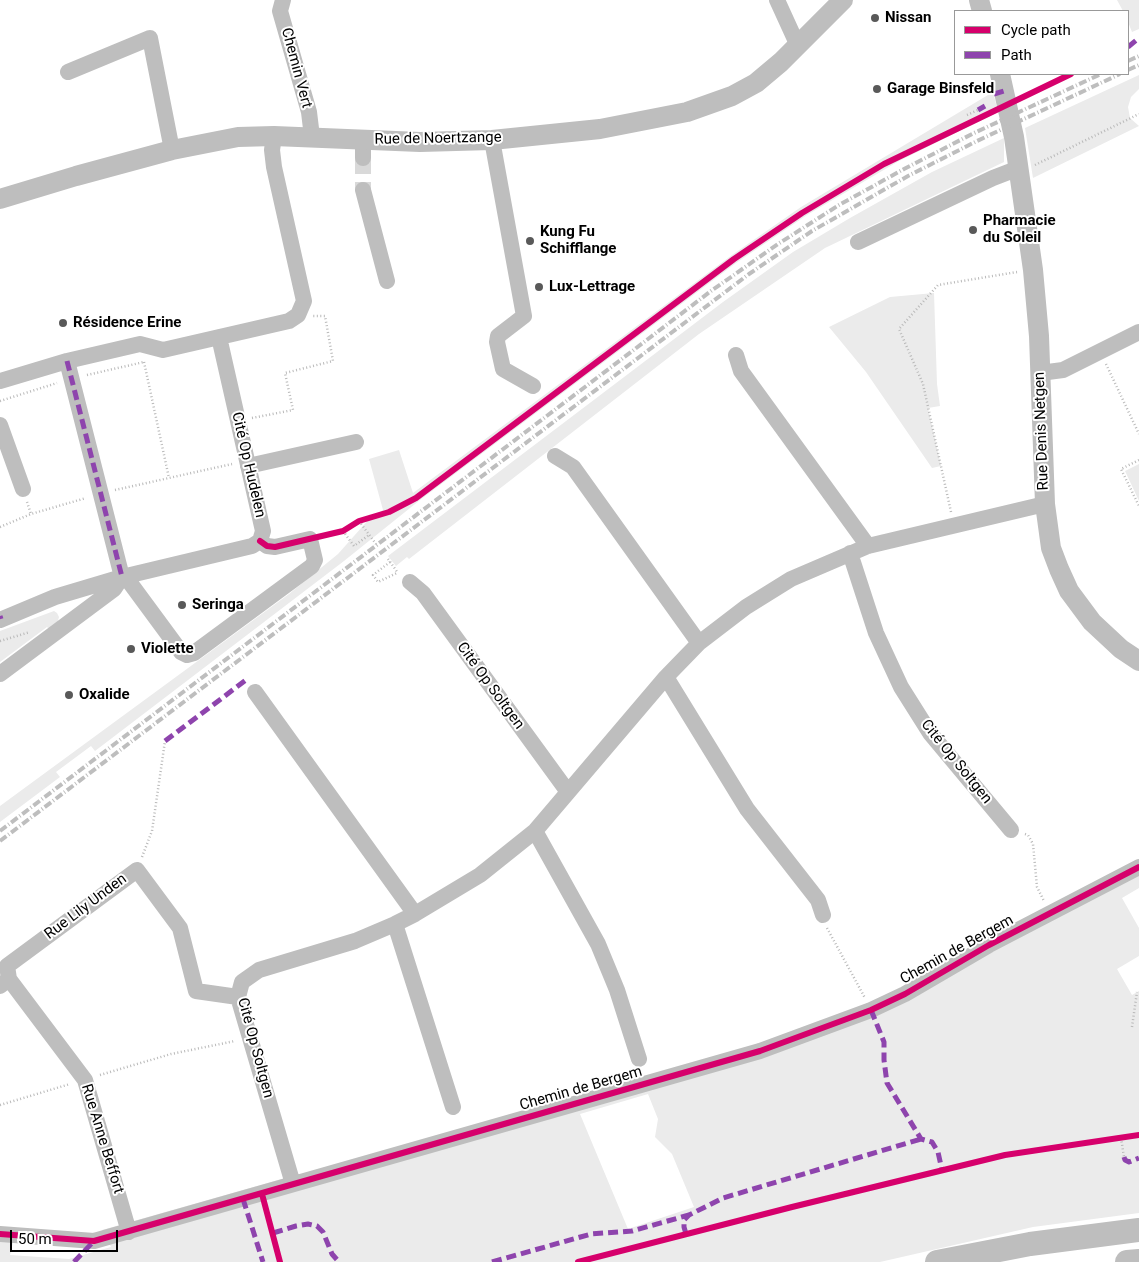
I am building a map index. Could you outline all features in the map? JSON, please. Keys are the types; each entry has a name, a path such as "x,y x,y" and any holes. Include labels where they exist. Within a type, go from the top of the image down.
{"highway":[{"path":"937,1262 1030,1244 1139,1230"},
{"path":"1127,1262 1139,1261"}],"main road":[{"name":"Rue de Noertzange","path":"1,196 172,150 238,137 312,138 363,149 420,142 492,140 600,129 687,112 732,96 756,83 798,46 843,0"},
{"name":"Rue Denis Netgen","path":"1000,75 1014,138 1026,167 1039,336 1045,504 1051,548 1058,569 1069,591 1092,622 1121,649 1139,661"}],"street":[{"name":"Chemin Vert","path":"283,0 280,11 309,112 312,138"},
{"path":"777,0 798,46"},
{"path":"68,72 150,38 172,150"},
{"path":"0,381 68,361 140,344 163,350 289,321 298,315 304,301 274,167 272,150 274,136"},
{"path":"492,140 524,316 498,336 497,342 503,369 533,386"},
{"path":"858,242 993,178 1026,167"},
{"path":"363,190 387,280"},
{"path":"1040,373 1063,370 1139,332"},
{"name":"Cité Op Hudelen","path":"219,337 263,531 260,541"},
{"path":"736,355 741,371 868,546"},
{"path":"0,618 55,596 124,577 252,546 260,541 267,546 275,547 310,539 315,560 312,566 194,653 187,655 180,652 124,577 68,361"},
{"path":"0,425 22,489"},
{"path":"247,463 356,442"},
{"path":"555,456 573,467 699,643"},
{"name":"Cité Op Soltgen","path":"293,1184 238,997 242,982 259,970 355,940 395,924 415,914 480,874 534,831 666,678 699,643 746,608 791,579 868,546 1045,504"},
{"name":"Cité Op Soltgen","path":"850,553 876,634 901,687 930,733 1011,830"},
{"path":"0,674 114,589 124,577"},
{"name":"Cité Op Soltgen","path":"404,577 423,593 568,792"},
{"path":"55,596 66,608 70,622"},
{"path":"666,678 747,808 818,900 823,915"},
{"path":"255,692 415,914"},
{"path":"534,831 598,944 617,990 639,1059"},
{"name":"Chemin de Bergem","path":"0,1234 94,1241 760,1051 871,1010 904,994 989,945 1139,867"},
{"name":"Rue Lily Unden","path":"5,983 7,966 137,870 180,928 196,991 238,997"},
{"path":"395,924 454,1107"},
{"name":"Rue Anne Beffort","path":"5,983 85,1080 129,1232"}],"path":[{"path":"968,114 978,110"},
{"path":"1026,167 1139,114"},
{"path":"952,514 923,384 899,329 938,285 1033,270"},
{"path":"238,421 293,410 285,372 333,361 325,316 295,317"},
{"path":"163,350 144,362 169,478"},
{"path":"1100,351 1139,434"},
{"path":"1139,460 1121,469 1139,506"},
{"path":"0,527 31,514 101,493 247,463"},
{"path":"359,521 376,544"},
{"path":"343,531 354,546 369,535"},
{"path":"389,561 404,577 378,582 373,575 389,561"},
{"path":"137,870 152,831 165,741"},
{"path":"1011,830 1028,835 1033,844 1037,887 1050,913"},
{"path":"823,915 828,929 871,1010"},
{"path":"1132,1027 1137,992"},
{"path":"0,1105 171,1054 250,1038"},
{"path":"1121,1138 1124,1157"},
{"path":"262,1194 280,1262"}],"shaded area":[{"path":"1117,0 1139,0 1139,29 1132,32 1129,24 1129,10 1122,10"},
{"path":"1139,75 1139,89 1131,97 1128,107 1130,118 1139,126 1033,178 1025,128"},
{"path":"993,92 998,112 899,161 807,215 736,263 420,500 344,561 95,751 91,746 56,772 60,777 0,822 0,806 289,594 338,554 370,518 383,510 369,459 399,450 413,493 732,255 801,207"},
{"path":"1004,138 1004,162 825,248 699,334 409,559 407,557 396,566 388,556 723,302 793,252 932,172"},
{"path":"934,293 937,384 940,406 928,408 941,466 932,468 866,372 829,327 890,297"},
{"path":"1139,464 1139,501 1125,471"},
{"path":"54,611 59,617 57,624 50,630 47,627 0,662 0,631"},
{"path":"1139,867 1139,888 1122,898 1139,928 1139,956 1117,969 1132,995 1139,991 1139,1213 1033,1227 880,1262 0,1262 0,1242 13,1242 10,1255 69,1259 111,1247 102,1230 285,1178 293,1184 823,1029","holes":["648,1094 658,1119 655,1137 672,1154 694,1207 628,1229 580,1114"]}],"tunnel":[{"path":"363,158 363,190"}],"railway":[{"path":"1129,61 1139,56"},
{"path":"1129,70 1139,65"},
{"path":"0,831 711,291 778,244 839,205 904,169 974,133 1099,75"},
{"path":"0,841 749,274 812,231 908,176 977,141 1118,75"}],"marked path":[{"path":"1129,46 1139,38"},
{"path":"994,94 1004,91"},
{"path":"978,110 985,106"},
{"path":"67,361 122,577"},
{"path":"165,741 246,680"},
{"path":"871,1010 884,1042 887,1083 921,1139 932,1142 938,1152 942,1170"},
{"path":"686,1234 684,1220 689,1215 723,1198 921,1139"},
{"path":"1124,1157 1129,1162 1139,1158"},
{"path":"243,1199 263,1262"},
{"path":"492,1262 591,1234 632,1231 689,1215"},
{"path":"273,1233 308,1224 317,1226 323,1232 332,1254 339,1262"},
{"path":"74,1262 94,1241"}],"cycle path":[{"path":"260,541 267,546 275,547 343,531 359,521 389,512 416,498 734,259 802,213 884,164 1069,75"},
{"path":"0,1234 94,1241 760,1051 871,1010 905,994 989,945 1139,867"},
{"path":"578,1262 1005,1155 1139,1135"},
{"path":"262,1194 280,1262"}],"place":[{"name":"Nissan","path":"875,18"},
{"name":"Garage Binsfeld","path":"877,89"},
{"name":"Pharmacie du Soleil","path":"973,230"},
{"name":"Kung Fu Schifflange","path":"530,241"},
{"name":"Lux-Lettrage","path":"539,287"},
{"name":"Résidence Erine","path":"63,323"},
{"name":"Seringa","path":"182,605"},
{"name":"Violette","path":"131,649"},
{"name":"Oxalide","path":"69,695"}]}
